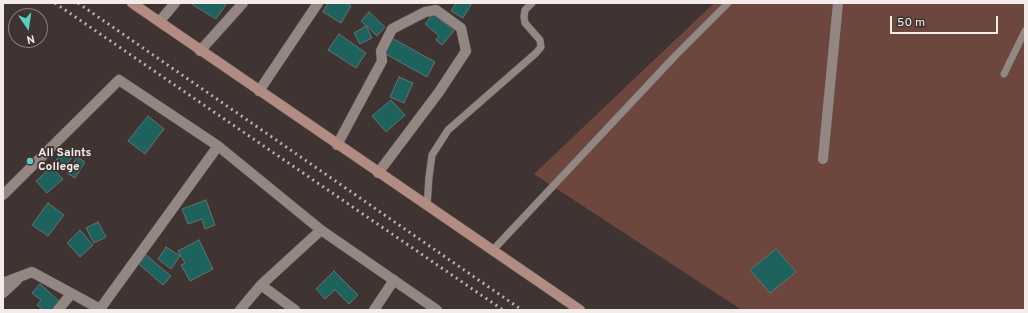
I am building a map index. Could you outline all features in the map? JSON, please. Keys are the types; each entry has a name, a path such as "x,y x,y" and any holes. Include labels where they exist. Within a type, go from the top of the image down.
{"main road":[{"path":"132,3 580,310"}],"street":[{"path":"160,21 175,3"},
{"path":"200,51 242,3"},
{"path":"259,91 318,3"},
{"path":"823,159 838,3"},
{"path":"337,144 382,61 381,51 392,29 425,12 436,10 461,28 466,51 438,92 378,173"},
{"path":"3,195 119,80 218,146 320,230 437,310"},
{"path":"3,283 32,272 101,310 218,146"},
{"path":"240,310 261,285 320,230"},
{"path":"3,293 20,277"},
{"path":"374,310 394,280"},
{"path":"261,285 295,310"},
{"path":"58,310 71,294"}],"lane":[{"path":"427,206 432,155 448,130 536,53 540,47 540,40 525,23 524,18 525,10 532,3"},
{"path":"492,250 676,55 728,3"},
{"path":"1004,74 1025,31"}],"shaded area":[{"path":"714,3 1025,3 1025,310 742,310 534,174"}],"building":[{"path":"190,3 227,3 216,19"},
{"path":"328,3 346,3 351,6 341,23 323,12"},
{"path":"456,3 472,3 463,18 451,11"},
{"path":"369,12 385,27 377,36 361,21"},
{"path":"433,14 454,31 442,45 436,40 439,36 425,24"},
{"path":"366,26 372,38 360,44 354,33"},
{"path":"339,34 366,53 356,68 328,50"},
{"path":"392,38 435,62 427,77 384,53"},
{"path":"399,77 413,83 404,103 390,97"},
{"path":"391,100 405,115 386,132 372,116"},
{"path":"148,116 164,129 145,154 128,141"},
{"path":"66,150 73,157 62,168 55,161"},
{"path":"77,157 85,162 75,178 67,173"},
{"path":"51,167 63,179 47,193 36,181"},
{"path":"206,200 215,225 205,229 202,219 188,224 182,209"},
{"path":"48,203 64,215 48,236 32,225"},
{"path":"98,222 106,237 94,243 86,228"},
{"path":"80,230 93,245 80,257 67,243"},
{"path":"199,240 213,269 190,281 181,265 185,263 178,251"},
{"path":"166,247 180,256 171,269 158,259"},
{"path":"776,249 796,272 770,293 750,270"},
{"path":"146,255 171,276 163,285 139,264"},
{"path":"334,271 358,295 349,304 335,290 325,299 316,289"},
{"path":"40,284 60,302 53,310 43,310 37,305 41,300 32,293"}],"railway":[{"path":"55,3 503,310"},
{"path":"78,3 522,310"}],"place":[{"name":"All Saints College","path":"30,161"}]}
